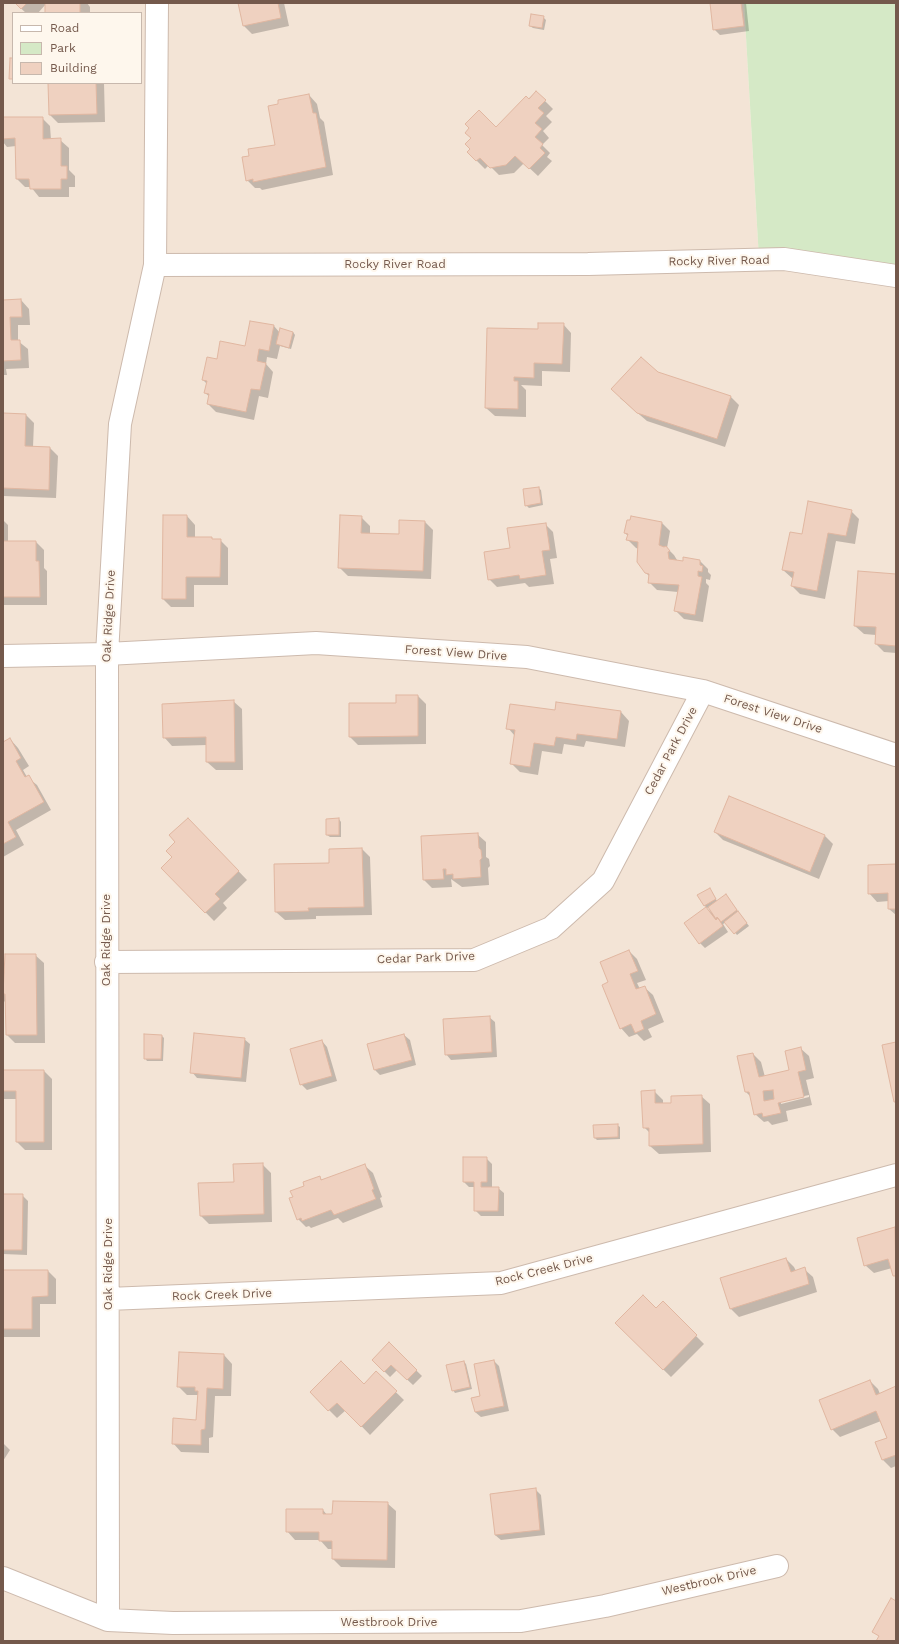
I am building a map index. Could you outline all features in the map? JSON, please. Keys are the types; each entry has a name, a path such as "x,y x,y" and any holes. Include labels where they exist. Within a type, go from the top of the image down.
{"street":[{"path":"155,265 157,3"},
{"name":"Rocky River Road","path":"155,265 580,264 784,259 896,276"},
{"name":"Oak Ridge Drive","path":"108,1620 106,962 107,654 120,424 155,265"},
{"name":"Forest View Drive","path":"3,656 107,654 316,643 526,657 703,691 896,755"},
{"name":"Cedar Park Drive","path":"106,962 474,960 551,928 603,881 703,691"},
{"name":"Rock Creek Drive","path":"108,1299 501,1283 896,1175"},
{"name":"Westbrook Drive","path":"3,1578 108,1620 173,1623 521,1621 605,1606 777,1566"}],"shaded area":[{"path":"3,3 744,3 759,259 896,277 896,1641 3,1641"}],"green space":[{"path":"744,3 896,3 896,277 759,259"}],"building":[{"path":"15,3 27,3 21,9"},
{"path":"45,3 80,3 80,12 45,12"},
{"path":"238,3 278,3 281,18 243,26"},
{"path":"710,3 741,3 744,26 713,30"},
{"path":"531,14 544,16 542,28 529,26"},
{"path":"10,58 12,58 12,79 9,79"},
{"path":"48,84 96,84 97,114 49,115"},
{"path":"536,91 546,100 538,108 544,113 535,123 542,129 535,137 543,144 540,148 545,153 529,169 515,156 506,165 490,168 480,158 476,161 467,152 470,149 465,144 471,138 465,133 469,128 465,124 479,110 496,127 526,96 529,99"},
{"path":"309,94 313,113 316,113 326,167 253,182 253,179 246,181 242,157 249,156 248,149 275,145 268,106 278,104 278,100"},
{"path":"3,117 43,117 43,139 61,138 61,166 67,166 67,179 61,179 61,189 30,189 29,179 16,179 15,138 3,139"},
{"path":"21,299 22,317 10,317 11,340 20,340 21,360 3,361 3,300"},
{"path":"250,321 274,325 269,351 259,349 257,361 266,363 260,390 251,389 246,412 207,404 209,394 204,393 207,381 202,380 207,357 217,359 220,341 245,346"},
{"path":"538,323 564,323 562,364 534,363 534,378 514,377 514,381 518,381 518,409 485,408 487,328 538,329"},
{"path":"280,328 293,332 289,348 276,344"},
{"path":"641,357 658,372 731,396 717,439 637,413 611,389"},
{"path":"3,413 26,414 25,446 50,447 49,490 3,488"},
{"path":"539,487 541,503 525,506 523,489"},
{"path":"808,501 852,510 846,536 828,533 817,591 791,586 794,572 782,570 790,532 802,534"},
{"path":"163,515 187,515 187,537 212,537 212,539 221,539 220,577 186,577 186,599 162,599"},
{"path":"340,515 362,516 361,533 399,534 399,520 425,521 423,571 338,568"},
{"path":"631,516 662,522 659,545 664,547 666,546 670,551 668,552 669,559 683,561 683,557 700,560 700,565 703,566 702,572 698,571 698,576 702,577 695,615 674,611 679,585 648,583 649,574 645,573 637,562 638,542 626,540 628,534 624,533 627,520 630,520"},
{"path":"546,523 550,550 542,551 546,575 520,579 519,575 488,580 484,552 510,548 507,528"},
{"path":"3,541 36,541 36,561 39,561 40,597 3,597"},
{"path":"858,571 896,574 896,646 875,644 876,627 854,626"},
{"path":"396,695 418,695 418,736 349,737 349,703 396,703"},
{"path":"234,700 235,762 206,762 206,737 163,738 162,704"},
{"path":"556,702 621,711 617,739 577,734 576,740 556,737 554,746 534,743 530,767 510,764 515,730 506,729 510,704 555,710"},
{"path":"10,738 21,758 16,761 25,777 29,775 44,802 8,822 16,837 3,844 3,742"},
{"path":"729,796 825,835 810,872 714,832"},
{"path":"188,818 239,871 215,894 220,899 205,913 161,868 172,857 166,851 175,842 169,835"},
{"path":"339,818 339,835 326,835 326,819"},
{"path":"478,833 479,848 481,850 482,858 480,860 481,877 453,879 453,874 446,875 446,869 443,869 444,879 423,880 421,836"},
{"path":"362,848 364,907 308,908 309,911 275,912 274,864 329,863 329,849"},
{"path":"896,864 896,909 888,909 888,893 868,894 868,865"},
{"path":"710,888 716,899 704,906 697,895"},
{"path":"726,894 737,910 721,922 717,917 716,919 708,907"},
{"path":"706,907 716,920 718,918 723,926 699,944 684,923"},
{"path":"738,911 747,923 734,934 724,922"},
{"path":"629,950 638,971 630,974 636,989 645,986 656,1014 641,1021 644,1029 635,1033 631,1024 620,1029 602,985 608,982 600,962"},
{"path":"5,954 36,954 37,1035 6,1035 5,994 3,994"},
{"path":"490,1016 492,1052 445,1055 443,1019"},
{"path":"194,1033 245,1038 241,1078 190,1073"},
{"path":"144,1034 162,1035 161,1059 144,1059"},
{"path":"404,1034 412,1060 374,1070 367,1044"},
{"path":"322,1040 332,1076 300,1085 290,1049"},
{"path":"896,1042 896,1102 894,1102 882,1045"},
{"path":"801,1047 806,1070 798,1072 804,1097 778,1103 781,1113 763,1117 762,1113 754,1115 749,1092 745,1092 737,1056 753,1053 759,1077 789,1070 785,1051","holes":["773,1090 774,1099 764,1101 763,1091"]},
{"path":"3,1070 44,1070 44,1142 16,1142 16,1091 3,1091"},
{"path":"655,1090 655,1103 671,1103 671,1096 702,1095 703,1144 649,1146 649,1128 643,1128 641,1091"},
{"path":"618,1124 618,1137 594,1138 593,1125"},
{"path":"463,1157 487,1157 487,1182 481,1182 481,1187 499,1187 498,1211 474,1211 474,1182 463,1182"},
{"path":"263,1163 264,1214 200,1216 198,1183 234,1182 233,1164"},
{"path":"365,1164 376,1199 334,1215 331,1210 302,1221 301,1218 297,1220 289,1198 293,1197 290,1191 304,1186 303,1182 320,1176 321,1180"},
{"path":"3,1194 23,1194 22,1250 3,1250"},
{"path":"895,1227 896,1276 893,1276 888,1259 864,1266 857,1238"},
{"path":"786,1258 791,1272 805,1267 809,1284 730,1309 720,1278"},
{"path":"3,1270 48,1270 48,1296 32,1297 32,1329 3,1329"},
{"path":"643,1295 656,1308 663,1301 697,1335 663,1370 615,1323"},
{"path":"389,1342 417,1370 407,1380 391,1365 384,1372 372,1360"},
{"path":"179,1352 224,1354 223,1389 207,1388 205,1429 201,1430 201,1445 172,1444 173,1418 196,1420 198,1391 195,1391 195,1387 177,1387"},
{"path":"494,1360 504,1406 475,1412 471,1398 480,1396 474,1364"},
{"path":"341,1361 364,1384 376,1371 397,1391 361,1427 337,1403 328,1411 310,1392"},
{"path":"464,1361 470,1387 452,1391 446,1365"},
{"path":"870,1380 876,1395 896,1386 896,1455 882,1460 875,1442 887,1438 876,1411 831,1430 819,1400"},
{"path":"536,1488 540,1530 495,1535 490,1494"},
{"path":"333,1501 388,1502 387,1560 332,1559 332,1541 319,1541 319,1532 286,1532 286,1509 323,1509 323,1514 332,1514"},
{"path":"891,1598 896,1601 896,1641 876,1641 879,1636 872,1632"}]}
